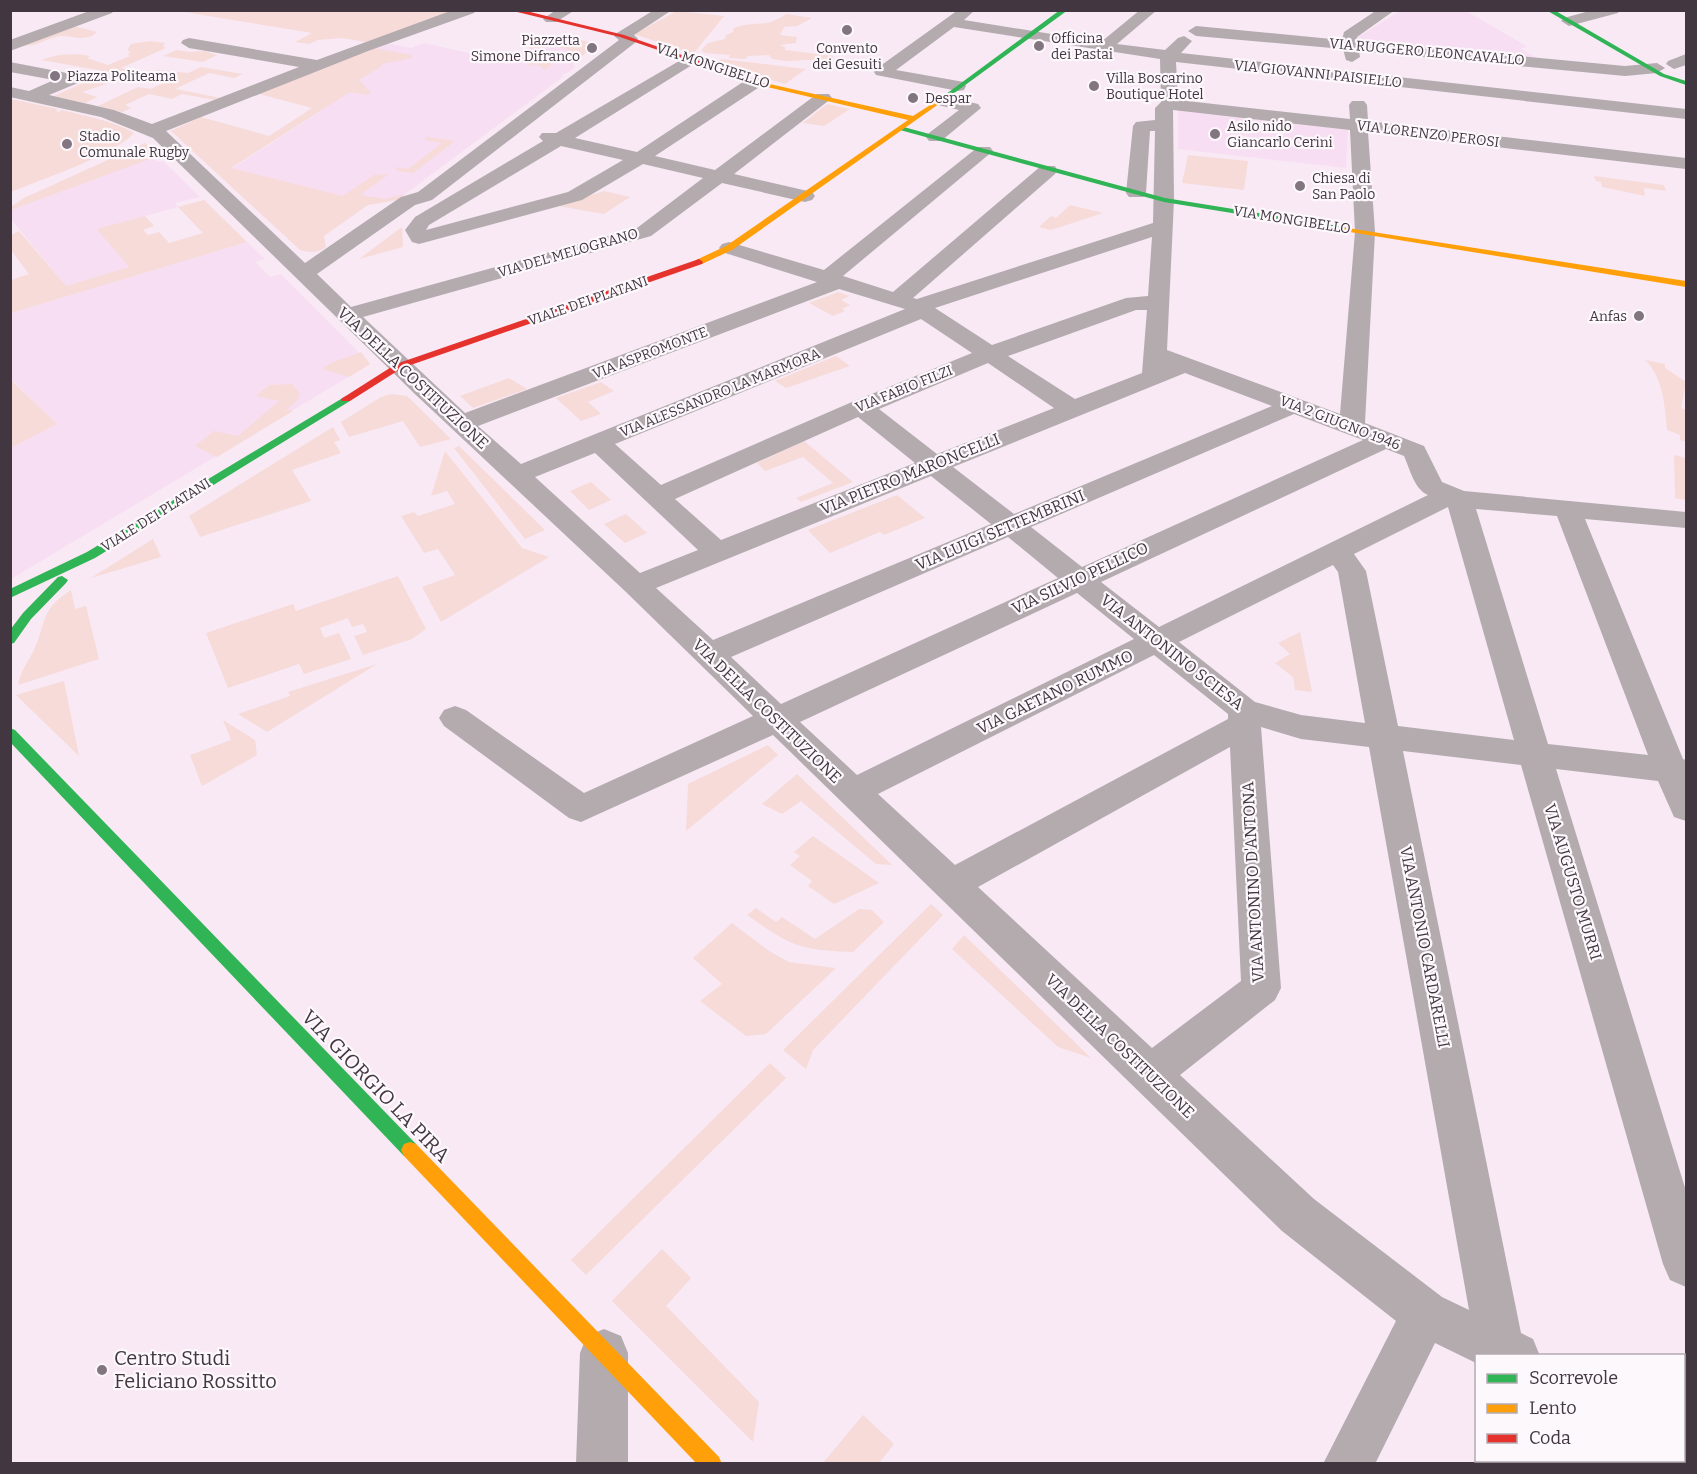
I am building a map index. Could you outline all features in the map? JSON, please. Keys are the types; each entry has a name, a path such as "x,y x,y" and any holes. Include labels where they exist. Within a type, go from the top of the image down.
{"street":[{"path":"10,46 107,10"},
{"path":"152,130 318,65 469,10"},
{"name":"VIA MONGIBELLO","path":"512,10 626,37 755,82 915,119"},
{"path":"551,20 568,10"},
{"path":"308,279 420,204 424,196 514,130 626,37 665,10"},
{"path":"958,86 882,72 968,10"},
{"name":"VIALE DEI PLATANI","path":"91,555 399,366 703,261 729,249 903,128 1065,10"},
{"path":"1104,47 1150,10"},
{"path":"1352,426 1365,232 1361,126 1349,34 1388,10"},
{"path":"1549,10 1598,36 1669,66"},
{"path":"1569,21 1613,10"},
{"path":"1154,365 1164,200 1164,108 1170,104 1168,56 1212,17"},
{"name":"VIA GIOVANNI PAISIELLO","path":"951,22 1168,56 1355,78 1447,71 1540,98 1686,114"},
{"name":"VIA RUGGERO LEONCAVALLO","path":"1196,31 1350,45 1447,71 1534,63 1625,71 1669,66"},
{"path":"1598,36 1669,66 1683,82 1686,99"},
{"path":"189,43 318,65"},
{"path":"692,60 422,221 415,230 419,238 575,196 640,158 755,82"},
{"path":"1534,63 1549,147"},
{"path":"10,67 72,79 31,96"},
{"path":"1625,71 1647,159"},
{"name":"VIA DELLA COSTITUZIONE","path":"10,92 92,111 159,134 399,366 636,585 1298,1215 1425,1314 1508,1352"},
{"name":"VIA DEL MELOGRANO","path":"346,315 644,232 824,98"},
{"path":"935,137 972,108 940,100"},
{"name":"VIA LORENZO PEROSI","path":"1170,104 1686,163"},
{"path":"1136,193 1142,126 1164,125"},
{"name":"VIA MONGIBELLO","path":"903,128 1048,170 1164,200 1686,284"},
{"path":"514,130 805,196"},
{"name":"VIA ASPROMONTE","path":"462,423 832,280 984,151"},
{"name":"VIA ALESSANDRO LA MARMORA","path":"517,475 912,305 1048,170"},
{"path":"912,305 1162,228"},
{"path":"729,249 912,305 1073,409"},
{"name":"VIA FABIO FILZI","path":"657,497 861,407 990,354 1134,303 1158,303"},
{"name":"VIA 2 GIUGNO 1946","path":"1154,365 1185,364 1415,451 1431,487 1455,497"},
{"name":"VIA PIETRO MARONCELLI","path":"636,585 1073,409 1154,365"},
{"name":"VIA LUIGI SETTEMBRINI","path":"707,655 1294,405"},
{"name":"VIA ANTONINO SCIESA","path":"861,407 1156,641 1245,717 1301,728 1679,771"},
{"name":"VIA SILVIO PELLICO","path":"455,718 581,809 1386,439"},
{"path":"598,442 716,551"},
{"path":"1455,497 1686,520"},
{"name":"VIA GAETANO RUMMO","path":"853,792 1337,551 1455,497"},
{"name":"VIA AUGUSTO MURRI","path":"1455,497 1535,754 1686,1264"},
{"path":"1568,510 1679,771 1686,807"},
{"name":"VIA ANTONIO CARDARELLI","path":"1337,551 1352,571 1508,1352"},
{"path":"10,594 91,555"},
{"path":"11,635 45,595 91,555"},
{"path":"950,885 1245,717"},
{"name":"VIA ANTONINO D'ANTONA","path":"1150,1074 1261,988 1245,717"},
{"name":"VIA GIORGIO LA PIRA","path":"11,732 712,1464"},
{"path":"1348,1464 1425,1314"},
{"path":"603,1464 604,1353"}],"shaded area":[{"path":"178,11 457,11 366,42 342,38 318,40 309,44 295,42 312,33"},
{"path":"677,11 724,16 693,54 634,34"},
{"path":"1400,11 1466,11 1528,47 1520,48 1540,60 1359,43 1358,37"},
{"path":"786,14 812,18 797,26 784,27 780,35 797,37 796,43 779,45 785,47 785,50 833,56 832,60 823,62 784,61 772,59 769,55 748,56 745,59 729,58 730,55 705,53 701,50 708,43 725,39 734,28 766,23"},
{"path":"73,26 97,32 88,37 60,36 32,45 22,45"},
{"path":"557,35 598,44 578,59 577,53 559,47 528,48"},
{"path":"150,41 165,43 163,46 166,48 121,68 150,73 158,70 188,73 201,67 243,74 234,78 209,73 175,89 221,98 215,100 182,94 172,99 149,94 125,105 131,108 122,112 98,106 138,87 151,89 166,82 41,60 59,55 78,55 90,56 87,58 108,65 130,56 128,55 131,51 127,51 131,44"},
{"path":"387,43 411,48 424,43 500,60 528,48 559,47 572,49 577,53 578,59 573,64 575,67 561,75 564,76 397,200 375,204 231,169 321,111 388,51 374,48"},
{"path":"374,48 411,55 413,58 381,64 382,66 359,80 371,93 368,95 350,92 231,168 343,196 374,175 389,174 360,195 385,199 405,194 397,200 368,205 324,236 326,247 320,250 311,252 300,250 171,131 201,117 269,136 312,108 259,94"},
{"path":"177,50 205,51 217,55 203,62 163,56"},
{"path":"546,53 557,54 560,57 545,70 537,64 530,66 522,59"},
{"path":"721,59 806,69 785,84 715,62"},
{"path":"92,79 126,82 112,82 82,92 97,97 85,103 54,96"},
{"name":"Stadio Comunale Rugby","path":"11,99 58,109 56,111 58,112 62,110 99,119 134,133 111,150 11,192"},
{"path":"827,104 850,109 824,126 803,123"},
{"path":"1178,110 1348,129 1346,168 1178,149"},
{"path":"426,137 455,141 413,173 397,171 396,167 408,169 442,143 425,140"},
{"path":"145,143 158,156 11,210 11,207 24,198"},
{"path":"1188,155 1248,161 1244,190 1182,183"},
{"path":"151,158 158,162 163,161 200,197 175,203 178,207 98,229 129,267 66,286 11,219 11,210"},
{"path":"1594,176 1664,185 1666,191 1644,188 1645,196 1602,187 1601,182 1596,181"},
{"path":"604,191 630,197 604,214 558,206"},
{"path":"204,200 247,242 11,313 11,280 29,274 11,250 11,235 19,231 66,286 129,267 97,229 145,216 154,226 143,230 148,235 159,232 169,243 203,233 178,207"},
{"path":"1070,205 1103,213 1051,230 1039,227 1051,216 1056,218"},
{"path":"402,227 403,247 359,259"},
{"path":"247,242 265,259 255,262 270,277 281,274 370,364 11,579 11,448 57,424 11,379 11,313"},
{"path":"838,292 850,296 841,300 850,305 842,309 845,311 833,316 809,303"},
{"path":"361,352 370,364 349,377 322,369 335,361"},
{"path":"836,356 850,366 786,388 775,381"},
{"path":"1645,360 1665,364 1665,368 1686,382 1681,408 1686,410 1686,442 1680,440 1680,435 1667,430 1659,383 1656,374"},
{"path":"509,378 527,389 473,408 460,396"},
{"path":"10,379 57,424 11,448 10,448"},
{"path":"601,382 614,391 588,402 601,414 581,421 556,398"},
{"path":"292,384 300,394 297,401 287,409 293,411 217,457 195,446 214,431 238,436 279,401 256,396 269,385"},
{"path":"391,394 407,396 451,439 420,447 403,421 349,437 341,422 381,397"},
{"path":"333,427 340,440 334,442 341,453 292,470 311,501 200,537 189,516"},
{"path":"804,441 853,482 801,502 796,498 833,483 803,457 765,471 757,463"},
{"path":"459,446 545,530 525,539 454,448"},
{"path":"445,451 522,548 549,557 441,622 422,587 455,575 438,549 424,553 401,516 414,512 418,516 455,504 447,491 431,496"},
{"path":"1674,455 1686,458 1685,500 1675,498"},
{"path":"591,482 611,500 589,510 570,491"},
{"path":"897,495 925,518 884,535 880,532 830,553 808,530"},
{"path":"626,514 647,533 625,543 604,524"},
{"path":"153,539 161,557 91,578"},
{"path":"398,576 426,629 412,639 363,655 354,636 367,632 363,624 352,627 348,618 320,628 324,638 339,633 351,659 304,674 299,664 228,688 206,633 293,604 296,611"},
{"path":"71,590 75,609 86,606 99,659 18,685 21,674 37,643 47,613 55,602"},
{"path":"1300,632 1312,692 1295,690 1293,677 1275,663 1290,654 1278,643"},
{"path":"377,664 267,732 238,714 290,696 288,692"},
{"path":"64,681 79,756 16,695"},
{"path":"223,720 255,740 257,755 202,786 190,755 231,740"},
{"path":"768,745 778,755 686,831 688,784"},
{"path":"797,774 892,865 876,864 801,801 782,814 762,804"},
{"path":"813,836 879,883 834,904 808,886 812,881 790,865 800,856 794,852"},
{"path":"931,904 943,915 813,1050 806,1069 783,1050"},
{"path":"756,908 776,922 782,917 815,939 859,909 872,910 884,922 853,952 820,950 786,940 747,915"},
{"path":"732,923 769,951 789,962 836,968 766,1034 746,1036 700,1001 722,984 693,958"},
{"path":"964,935 1091,1058 1058,1047 952,949"},
{"path":"770,1063 786,1078 586,1275 571,1260"},
{"path":"662,1249 691,1278 666,1306 759,1402 753,1442 612,1301"},
{"path":"863,1415 894,1444 879,1463 823,1463"}],"traffic: fast":[{"path":"940,101 1065,10"},
{"path":"1549,10 1662,75 1686,83"},
{"path":"903,128 1164,200 1344,229"},
{"path":"10,594 91,555 346,399"},
{"path":"10,640 27,616 62,580"},
{"path":"10,733 410,1150"}],"traffic: slow":[{"path":"765,85 915,119"},
{"path":"699,262 729,248 940,101"},
{"path":"1344,229 1686,284"},
{"path":"410,1150 712,1464"}],"traffic: jam":[{"path":"512,10 622,36 765,85"},
{"path":"346,399 399,366 699,262"}],"place":[{"name":"Convento dei Gesuiti","path":"847,30"},
{"name":"Officina dei Pastai","path":"1039,46"},
{"name":"Piazzetta Simone Difranco","path":"592,48"},
{"name":"Piazza Politeama","path":"55,76"},
{"name":"Villa Boscarino Boutique Hotel","path":"1094,86"},
{"name":"Despar","path":"913,98"},
{"name":"Asilo nido Giancarlo Cerini","path":"1215,134"},
{"name":"Stadio Comunale Rugby","path":"67,144"},
{"name":"Chiesa di San Paolo","path":"1300,186"},
{"name":"Anfas","path":"1639,316"},
{"name":"Centro Studi Feliciano Rossitto","path":"102,1370"}]}
